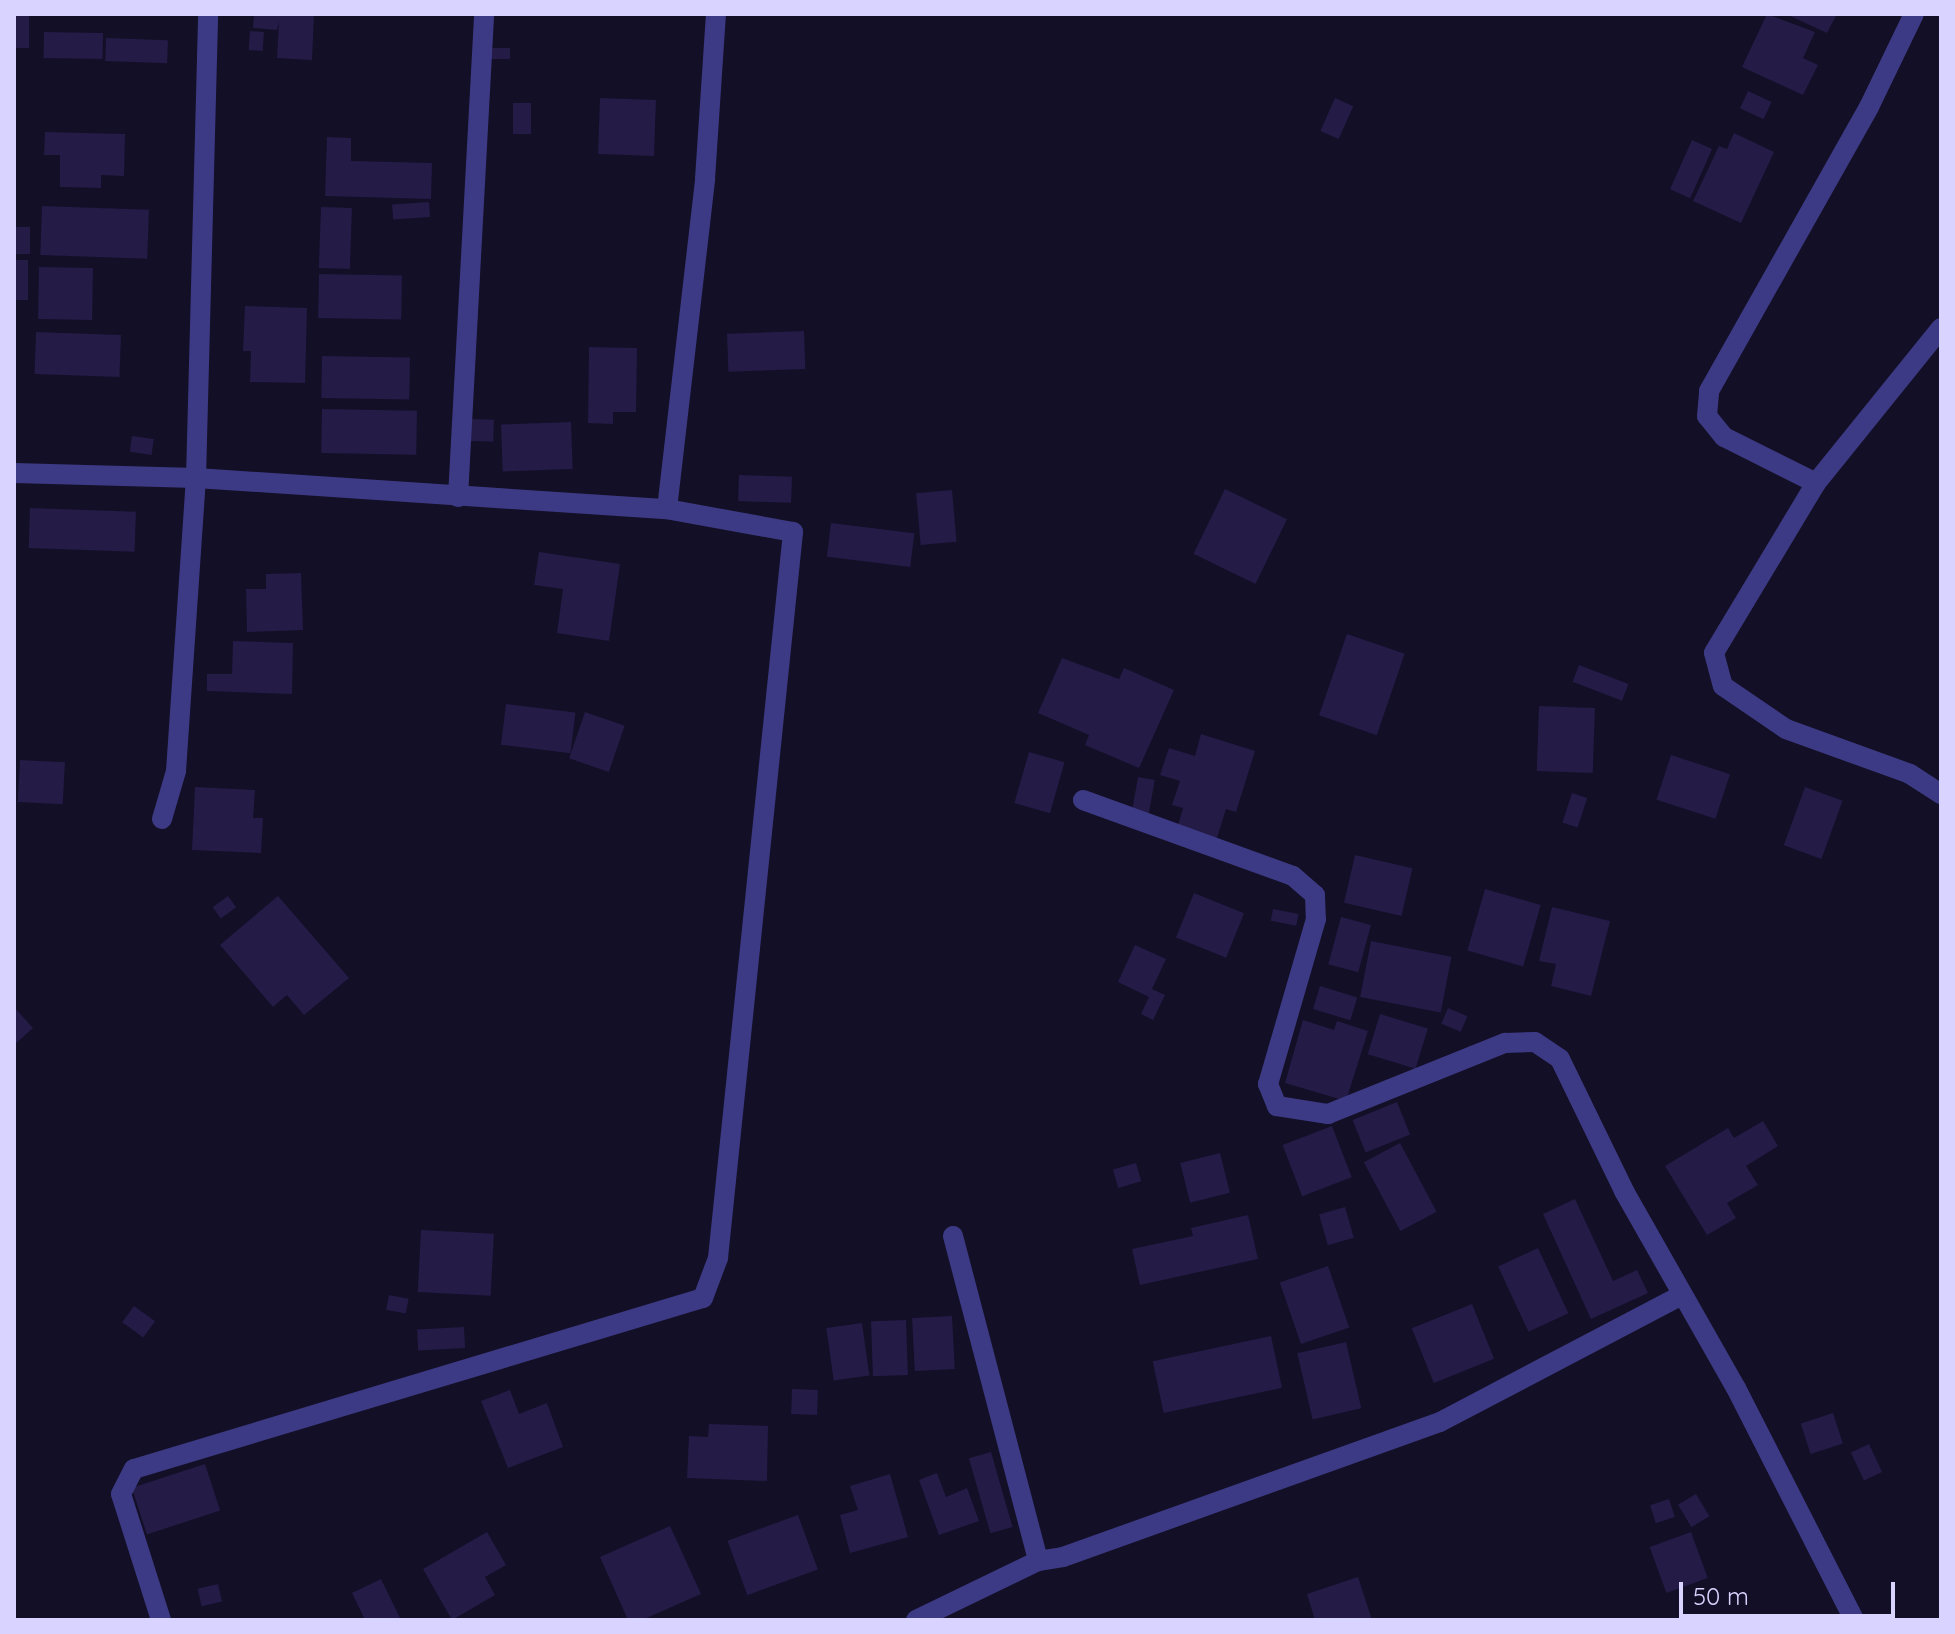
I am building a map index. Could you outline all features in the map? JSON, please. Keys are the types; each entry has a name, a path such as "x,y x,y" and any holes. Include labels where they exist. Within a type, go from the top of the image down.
{"street":[{"path":"162,819 176,771 196,478 208,14"},
{"path":"458,497 484,14"},
{"path":"667,509 703,194 716,14"},
{"path":"1816,483 1724,437 1707,416 1709,391 1869,107 1914,14"},
{"path":"1941,328 1816,483 1714,653 1723,686 1786,729 1910,774 1941,794"},
{"path":"14,473 196,478 667,509 793,532 718,1258 703,1298 134,1469 121,1494 161,1620"},
{"path":"1083,800 1293,876 1315,895 1316,919 1268,1084 1277,1106 1328,1114 1505,1043 1535,1042 1560,1059 1682,1295 1736,1388 1854,1620"},
{"path":"953,1236 1038,1561"},
{"path":"916,1620 1038,1561 1063,1557 1440,1422 1682,1295"}],"building":[{"path":"14,14 29,14 29,48 14,48"},
{"path":"254,14 314,14 312,60 277,58 279,21 277,30 253,28"},
{"path":"1767,14 1815,32 1803,58 1818,65 1803,95 1742,67"},
{"path":"1786,14 1837,14 1827,33"},
{"path":"250,31 264,32 263,51 249,50"},
{"path":"44,32 103,33 103,59 44,58"},
{"path":"106,38 168,40 167,63 105,61"},
{"path":"489,48 510,48 510,59 489,59"},
{"path":"1748,91 1772,102 1764,119 1740,108"},
{"path":"600,98 656,100 654,156 598,154"},
{"path":"1335,98 1353,106 1339,139 1320,131"},
{"path":"513,103 531,103 531,134 513,134"},
{"path":"45,132 125,134 124,176 101,175 101,188 60,187 60,155 44,155"},
{"path":"1734,133 1774,152 1741,223 1693,201 1719,146 1727,149"},
{"path":"327,137 351,138 351,161 432,163 431,199 325,196"},
{"path":"1692,140 1712,149 1690,198 1670,189"},
{"path":"429,202 430,217 393,220 392,205"},
{"path":"42,206 149,210 147,259 40,255"},
{"path":"321,207 352,208 350,269 319,268"},
{"path":"14,227 30,227 30,254 14,254"},
{"path":"14,260 28,260 28,300 14,300"},
{"path":"39,267 93,268 92,320 38,319"},
{"path":"319,274 402,275 401,319 318,318"},
{"path":"245,306 307,308 305,383 250,382 251,351 243,351"},
{"path":"804,331 805,369 728,372 727,334"},
{"path":"36,332 121,335 119,377 35,374"},
{"path":"589,347 637,348 636,412 613,412 613,424 588,423"},
{"path":"322,356 410,358 409,400 321,398"},
{"path":"322,409 417,411 416,455 321,453"},
{"path":"471,419 494,420 493,442 470,441"},
{"path":"571,422 573,469 503,471 501,424"},
{"path":"132,436 154,439 152,455 130,452"},
{"path":"739,475 792,477 791,503 738,501"},
{"path":"1225,489 1287,519 1255,584 1193,554"},
{"path":"952,490 957,542 921,545 916,493"},
{"path":"30,508 136,512 135,552 29,548"},
{"path":"831,523 914,533 910,567 827,557"},
{"path":"539,552 620,564 609,641 557,633 563,589 534,585"},
{"path":"301,573 303,630 247,632 246,589 266,589 266,574"},
{"path":"1347,634 1405,654 1377,735 1319,715"},
{"path":"233,641 293,643 292,694 207,691 207,674 232,674"},
{"path":"1062,658 1119,679 1124,668 1174,690 1139,768 1085,745 1089,735 1038,713"},
{"path":"1579,665 1628,684 1622,701 1573,682"},
{"path":"506,704 575,713 570,753 501,745"},
{"path":"1539,706 1595,708 1593,773 1537,771"},
{"path":"585,712 625,726 609,772 569,758"},
{"path":"1201,734 1255,751 1236,812 1226,809 1216,841 1177,829 1183,808 1172,805 1180,781 1160,775 1169,748 1195,756"},
{"path":"1029,752 1065,762 1050,813 1014,803"},
{"path":"1671,755 1730,774 1715,819 1656,800"},
{"path":"20,760 65,762 63,804 18,802"},
{"path":"1138,777 1155,780 1149,814 1132,811"},
{"path":"195,787 255,790 253,818 263,818 261,853 192,850"},
{"path":"1805,787 1843,801 1821,859 1784,845"},
{"path":"1572,793 1587,798 1578,827 1562,822"},
{"path":"1355,855 1412,868 1401,916 1344,903"},
{"path":"1485,889 1541,905 1523,967 1467,951"},
{"path":"1194,893 1244,913 1226,958 1176,938"},
{"path":"228,896 236,907 221,918 213,907"},
{"path":"278,896 349,978 304,1015 287,995 273,1007 220,945"},
{"path":"1552,907 1610,921 1591,996 1551,986 1556,964 1539,961"},
{"path":"1273,909 1299,914 1296,926 1271,921"},
{"path":"1341,917 1371,925 1358,972 1328,964"},
{"path":"1371,941 1451,957 1441,1013 1360,997"},
{"path":"1135,945 1166,959 1152,989 1165,995 1153,1020 1141,1014 1149,997 1118,982"},
{"path":"1320,986 1357,997 1350,1020 1313,1009"},
{"path":"14,1007 33,1028 14,1045"},
{"path":"1448,1008 1467,1016 1461,1032 1441,1024"},
{"path":"1380,1014 1428,1029 1416,1069 1368,1054"},
{"path":"1303,1020 1334,1030 1337,1021 1368,1031 1346,1101 1285,1083"},
{"path":"1397,1102 1410,1134 1366,1152 1352,1120"},
{"path":"1763,1121 1778,1146 1746,1166 1758,1185 1727,1203 1736,1218 1707,1235 1665,1166 1728,1128 1734,1138"},
{"path":"1332,1126 1352,1177 1302,1196 1283,1145"},
{"path":"1400,1143 1437,1212 1400,1231 1364,1162"},
{"path":"1220,1153 1230,1193 1190,1203 1180,1163"},
{"path":"1136,1163 1141,1181 1118,1188 1113,1170"},
{"path":"1575,1199 1613,1281 1637,1270 1648,1293 1591,1319 1543,1214"},
{"path":"1345,1207 1354,1238 1328,1245 1319,1214"},
{"path":"1248,1215 1258,1259 1140,1285 1132,1249 1193,1236 1191,1228"},
{"path":"421,1230 494,1234 491,1296 418,1292"},
{"path":"1538,1248 1568,1313 1529,1332 1498,1267"},
{"path":"1328,1266 1349,1327 1301,1344 1280,1283"},
{"path":"389,1295 409,1299 406,1314 386,1310"},
{"path":"1472,1304 1494,1359 1434,1383 1412,1328"},
{"path":"134,1306 155,1321 143,1337 122,1322"},
{"path":"952,1316 955,1369 915,1371 912,1318"},
{"path":"906,1320 908,1375 873,1376 871,1321"},
{"path":"862,1323 869,1375 834,1380 826,1328"},
{"path":"464,1327 465,1348 418,1350 417,1329"},
{"path":"1271,1336 1282,1388 1164,1413 1153,1361"},
{"path":"1346,1342 1361,1408 1313,1420 1297,1353"},
{"path":"792,1389 818,1390 817,1415 791,1414"},
{"path":"510,1390 519,1414 547,1403 563,1447 508,1468 481,1401"},
{"path":"1833,1413 1843,1443 1811,1454 1801,1424"},
{"path":"709,1424 768,1426 767,1481 687,1478 689,1436 708,1437"},
{"path":"1869,1444 1882,1472 1864,1481 1851,1452"},
{"path":"991,1452 1012,1527 990,1533 969,1458"},
{"path":"205,1464 220,1511 147,1534 132,1488"},
{"path":"937,1473 946,1497 967,1488 979,1521 939,1535 919,1480"},
{"path":"890,1474 908,1537 850,1553 840,1515 858,1510 850,1486"},
{"path":"1696,1494 1709,1516 1691,1527 1678,1505"},
{"path":"1669,1499 1675,1517 1656,1523 1650,1505"},
{"path":"798,1515 818,1570 747,1595 728,1541"},
{"path":"670,1526 701,1594 642,1620 628,1620 600,1557"},
{"path":"487,1532 506,1565 485,1577 495,1595 452,1620 423,1569"},
{"path":"1691,1532 1708,1578 1666,1593 1650,1547"},
{"path":"1358,1577 1372,1620 1315,1620 1307,1594"},
{"path":"381,1579 401,1620 365,1620 352,1593"},
{"path":"218,1584 222,1602 202,1606 198,1589"}]}
